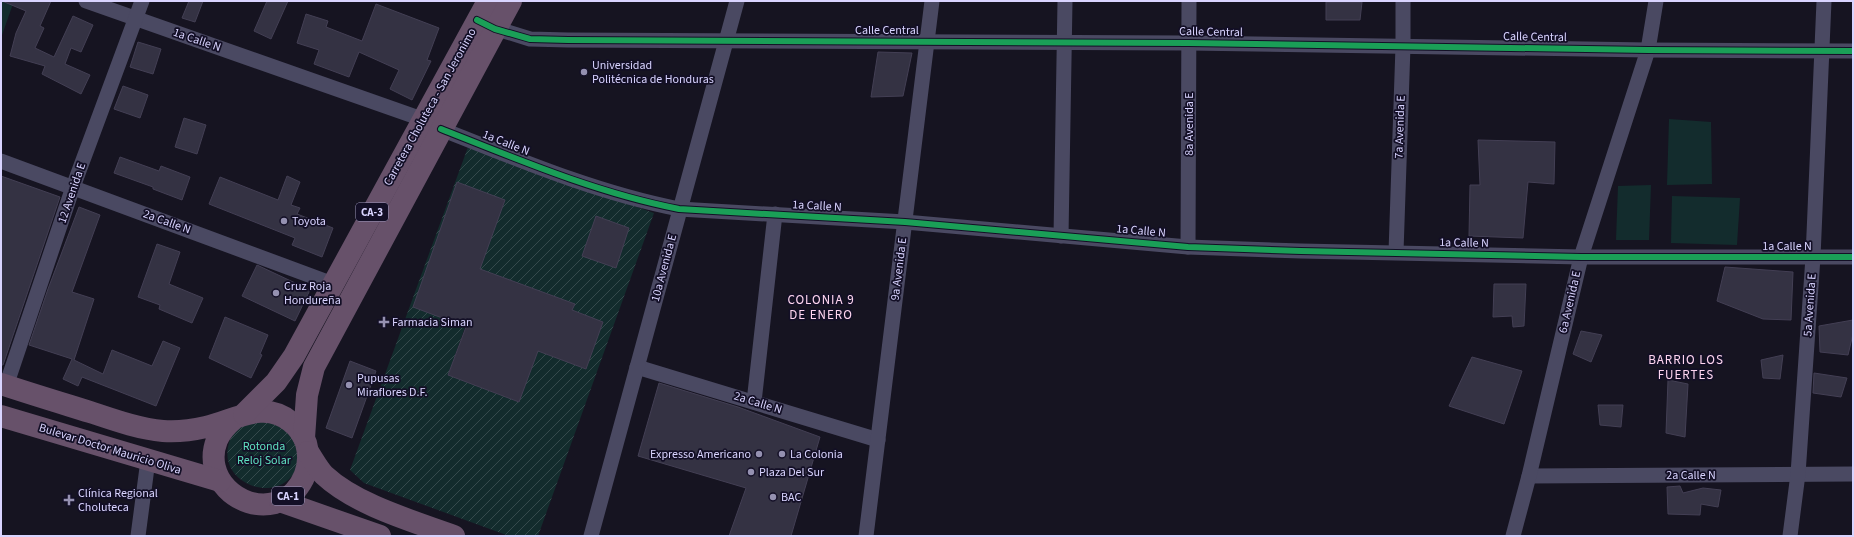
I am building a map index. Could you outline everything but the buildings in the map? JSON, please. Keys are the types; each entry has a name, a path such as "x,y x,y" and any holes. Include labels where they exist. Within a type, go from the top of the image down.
{"highway":[{"name":"Carretera Choluteca - San Jeronimo","path":"306,445 307,395 314,367 441,129 486,25 488,1"},
{"name":"Carretera Choluteca - San Jeronimo","path":"239,416 276,382 294,356 422,119 486,25 511,1"},
{"path":"4,385 128,424 164,431 204,428 258,411 272,412 285,417 296,426 323,474 342,490 366,502 454,536"},
{"name":"Bulevar Doctor Mauricio Oliva","path":"1,416 220,481"},
{"name":"CA-1","path":"239,416 224,428 217,441 214,454 215,468 220,481 228,492 240,500 253,504 267,505 280,501 293,493 303,481 308,467 306,445"},
{"name":"CA-1","path":"280,501 380,536"}],"street":[{"name":"1a Calle N","path":"86,1 422,119"},
{"name":"12 Avenida E","path":"4,385 73,187 142,1"},
{"name":"10a Avenida E","path":"591,536 638,367 679,209 738,1"},
{"name":"9a Avenida E","path":"866,536 932,1"},
{"path":"1061,236 1065,1"},
{"name":"8a Avenida E","path":"1188,247 1189,1"},
{"name":"7a Avenida E","path":"1396,252 1403,46 1403,1"},
{"name":"6a Avenida E","path":"1513,536 1529,476 1581,257 1648,50 1656,1"},
{"name":"5a Avenida E","path":"1790,536 1798,474 1813,257 1824,1"},
{"name":"Calle Central","path":"486,25 530,39 568,40 1189,43 1648,50 1853,51"},
{"name":"1a Calle N","path":"441,129 542,169 644,202 679,209 904,222 1188,247 1581,257 1853,257"},
{"name":"2a Calle N","path":"1,161 333,284"},
{"path":"754,402 775,214"},
{"name":"2a Calle N","path":"638,367 878,440"},
{"path":"138,536 148,460"},
{"name":"2a Calle N","path":"1529,476 1853,474"}],"green space":[{"path":"1,1 14,1 1,38"},
{"path":"1669,119 1711,122 1712,184 1667,185"},
{"path":"468,147 654,213 538,536 509,536 364,483 350,470","holes":["485,271 574,304 572,310 603,322 586,369 538,351 519,402 448,375"]},
{"path":"1651,185 1649,240 1616,240 1618,186"},
{"path":"1672,196 1740,198 1737,245 1671,243"},
{"name":"Rotonda Reloj Solar","path":"273,418 298,441 298,465 290,478 278,486 265,488 252,486 240,479 231,469 227,456 230,440 238,426"}],"cycle path":[{"path":"477,20 495,29 530,39 568,40 1189,43 1648,50 1853,51"},
{"path":"441,129 558,175 618,194 679,209 905,222 1188,247 1581,257 1853,257"}],"place":[{"name":"Universidad Politécnica de Honduras","path":"584,72"},
{"name":"Toyota","path":"284,221"},
{"name":"Cruz Roja Hondureña","path":"276,293"},
{"name":"Farmacia Siman","path":"384,322"},
{"name":"Pupusas Miraflores D.F.","path":"349,385"},
{"name":"Expresso Americano","path":"759,454"},
{"name":"La Colonia","path":"782,454"},
{"name":"Plaza Del Sur","path":"751,472"},
{"name":"BAC","path":"773,497"},
{"name":"Clínica Regional Choluteca","path":"69,500"}],"district":[{"name":"COLONIA 9 DE ENERO","path":"821,308"},
{"name":"BARRIO LOS FUERTES","path":"1686,368"}]}
